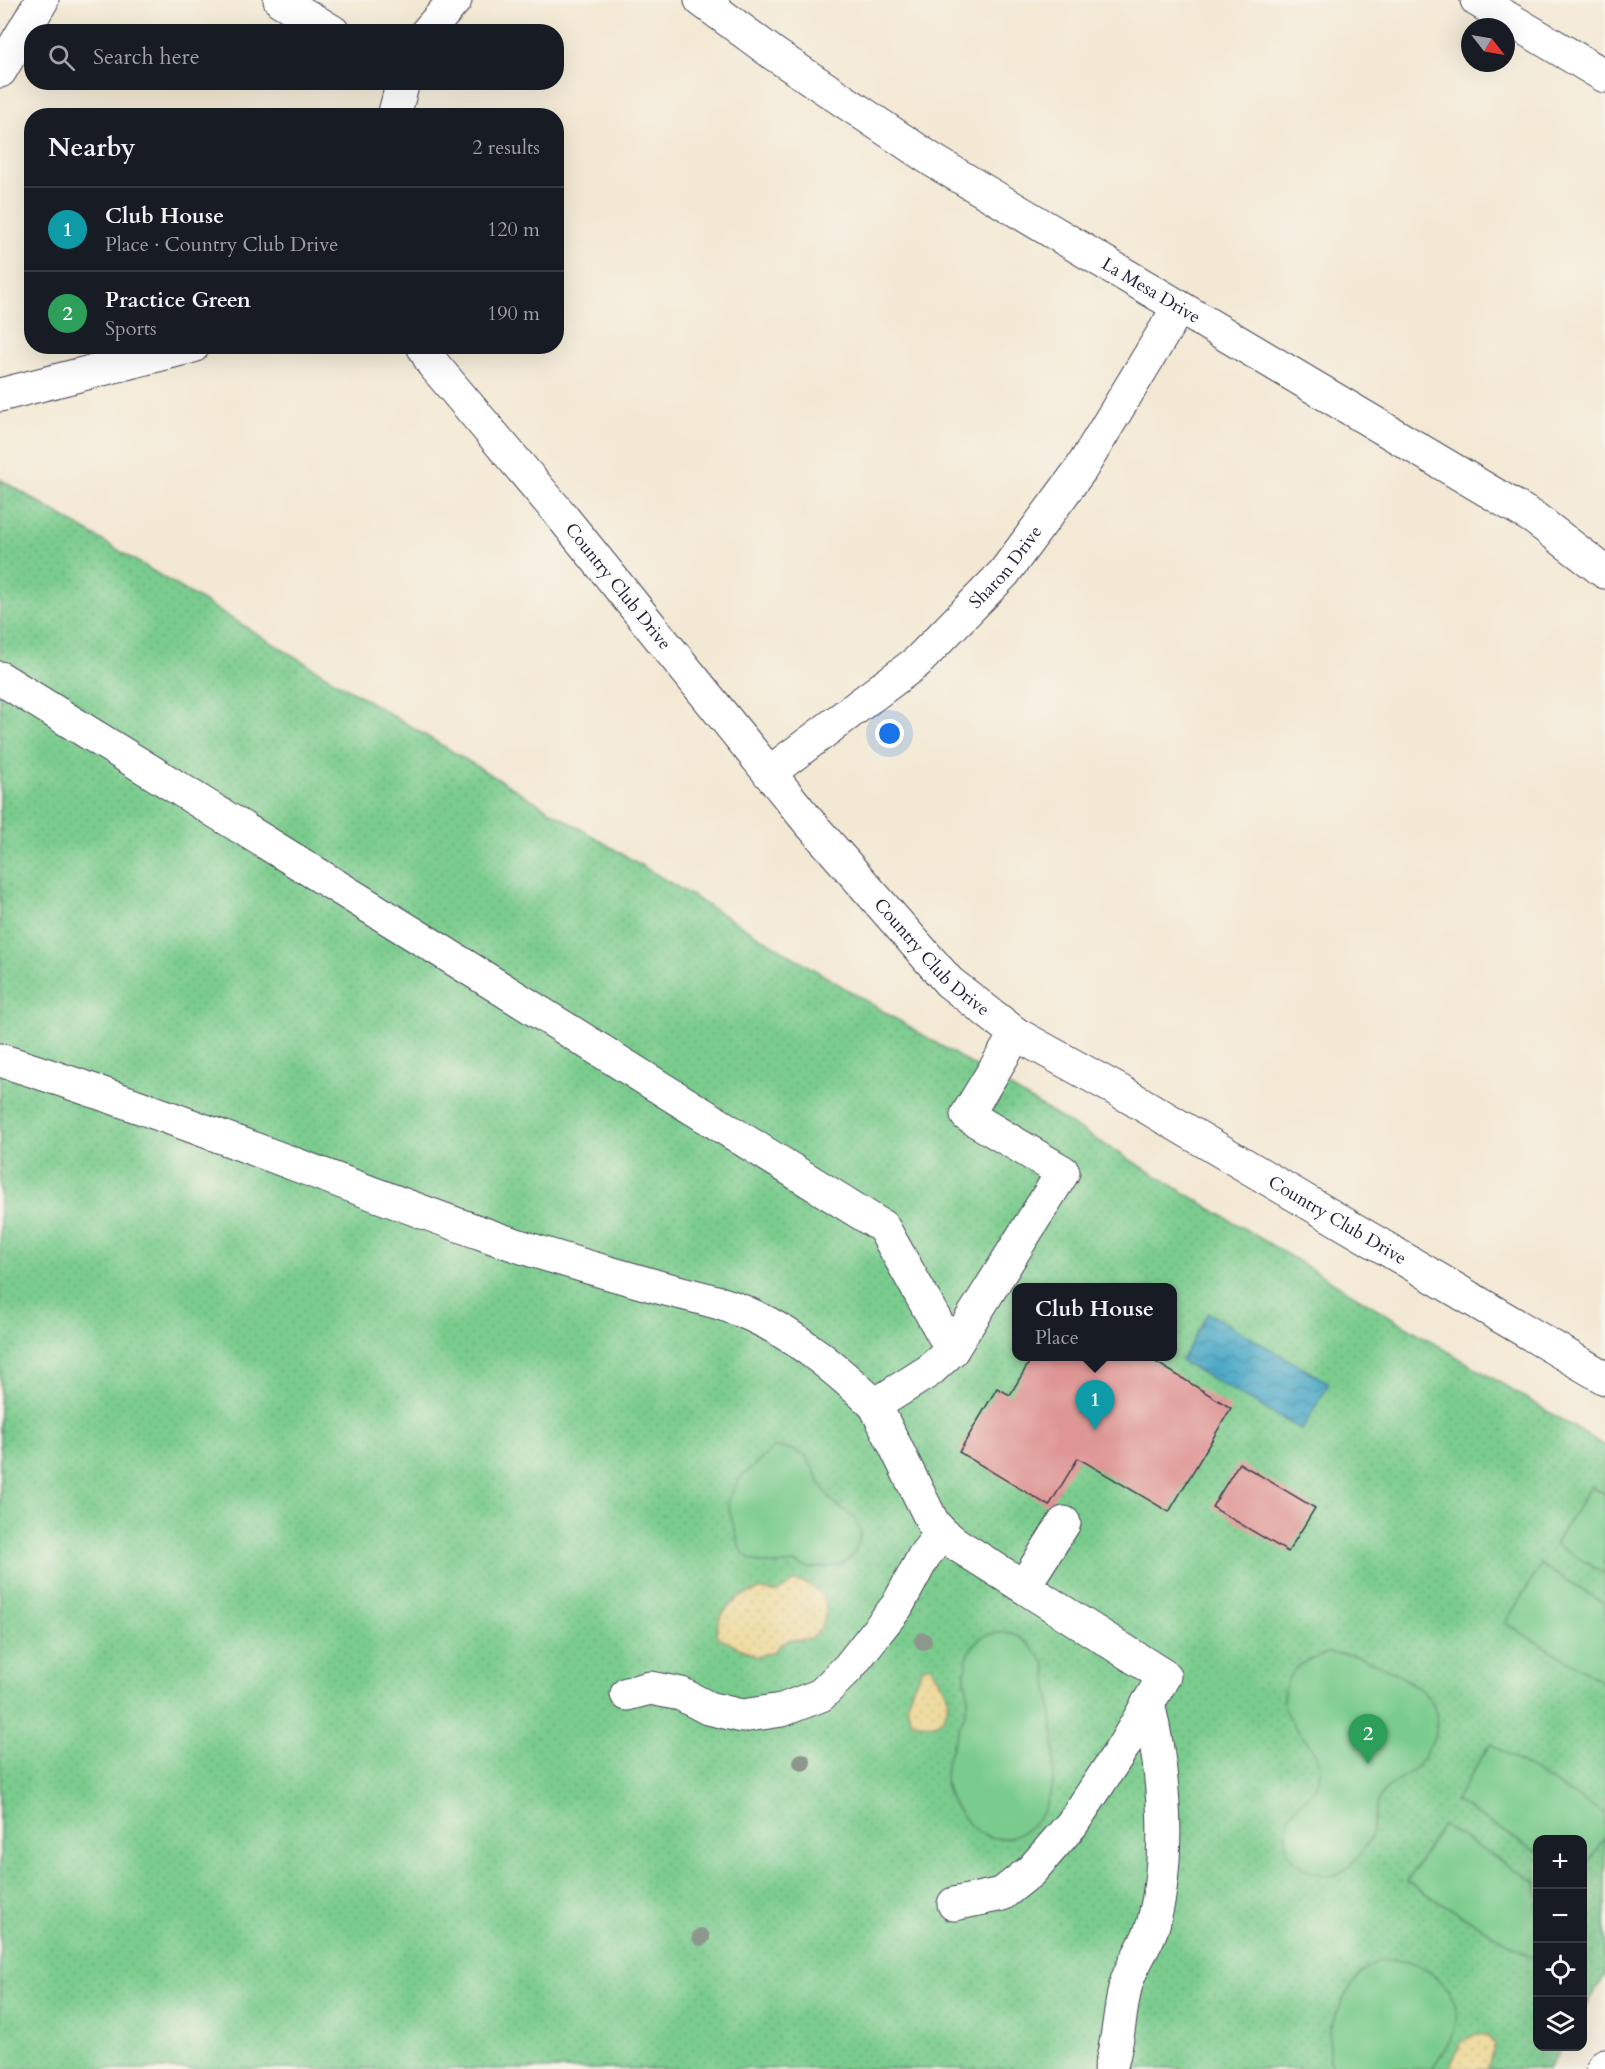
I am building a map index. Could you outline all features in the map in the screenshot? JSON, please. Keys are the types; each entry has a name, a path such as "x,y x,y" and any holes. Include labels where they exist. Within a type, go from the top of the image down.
{"street":[{"path":"28,24 42,0"},
{"path":"280,0 320,24"},
{"path":"434,24 455,0"},
{"name":"La Mesa Drive","path":"701,0 774,54 932,160 1534,518 1605,572"},
{"path":"1477,0 1605,76"},
{"path":"0,71 24,30"},
{"path":"396,108 401,90"},
{"name":"Sharon Drive","path":"769,773 917,662 1004,573 1081,469 1179,306"},
{"path":"0,395 161,354"},
{"name":"Country Club Drive","path":"427,354 433,364 560,514 808,821 949,982 1016,1034 1123,1093 1605,1378"},
{"path":"0,678 883,1227 952,1350"},
{"path":"875,1405 929,1371 952,1350 1064,1172 968,1115 1016,1034"},
{"path":"0,1060 88,1087 486,1235 664,1288 709,1299 753,1316 800,1342 842,1375 875,1405 922,1503 933,1523 942,1533 1164,1676 1123,1747 1072,1824 1031,1872 1002,1894 954,1904"},
{"path":"1024,1586 1064,1523"},
{"path":"627,1694 650,1688 681,1694 708,1708 742,1716 782,1710 821,1695 849,1667 897,1606 924,1556 942,1533"},
{"path":"1110,2069 1117,2047 1126,1983 1154,1924 1161,1884 1163,1809 1155,1732 1148,1703"}],"green space":[{"path":"0,479 1605,1446 1605,1975 1587,2005 1587,1835 1533,1835 1533,2051 1559,2051 1548,2069 0,2069"},
{"path":"775,1447 791,1449 805,1456 832,1501 855,1519 861,1533 857,1547 851,1557 839,1565 809,1568 794,1563 779,1565 761,1563 750,1559 741,1551 727,1502 739,1479"},
{"path":"1591,1486 1605,1494 1605,1574 1555,1544"},
{"path":"1541,1565 1605,1604 1605,1683 1505,1623"},
{"path":"1011,1633 1021,1638 1036,1652 1046,1667 1055,1757 1048,1800 1039,1818 1025,1831 1004,1838 984,1835 968,1823 947,1791 945,1777 951,1749 968,1702 965,1673 971,1649 985,1635"},
{"path":"1327,1653 1360,1658 1399,1675 1412,1683 1431,1701 1437,1720 1433,1740 1421,1761 1390,1786 1380,1798 1376,1807 1371,1836 1365,1848 1345,1870 1335,1875 1316,1873 1291,1858 1287,1849 1286,1835 1292,1811 1316,1786 1320,1773 1319,1763 1310,1745 1290,1721 1286,1712 1285,1689 1295,1669"},
{"path":"1490,1744 1605,1814 1605,1836 1587,1865 1587,1835 1533,1835 1533,1850 1455,1801"},
{"path":"1442,1825 1533,1881 1532,1958 1407,1882"},
{"path":"1378,1961 1399,1961 1424,1969 1443,1984 1455,2004 1457,2015 1453,2033 1432,2069 1333,2069 1329,2056 1329,2030 1347,1992 1363,1971"}],"sand":[{"path":"794,1581 815,1589 825,1603 824,1621 811,1639 790,1640 781,1644 775,1651 756,1657 716,1635 724,1612 736,1600 759,1590 779,1591"},
{"path":"929,1665 948,1698 942,1719 934,1724 923,1724 911,1720 908,1713 908,1700 922,1668"},
{"path":"1474,2034 1486,2035 1495,2045 1487,2069 1449,2069 1461,2043"}],"water":[{"path":"1208,1313 1329,1383 1302,1430 1181,1361"}],"building":[{"path":"1030,1361 1154,1361 1231,1408 1169,1512 1078,1458 1049,1506 959,1452 997,1388 1010,1395"},
{"path":"1239,1463 1315,1508 1288,1552 1212,1507"}],"place":[{"name":"Club House","path":"1095,1430"},
{"name":"Practice Green","path":"1368,1764"}]}
